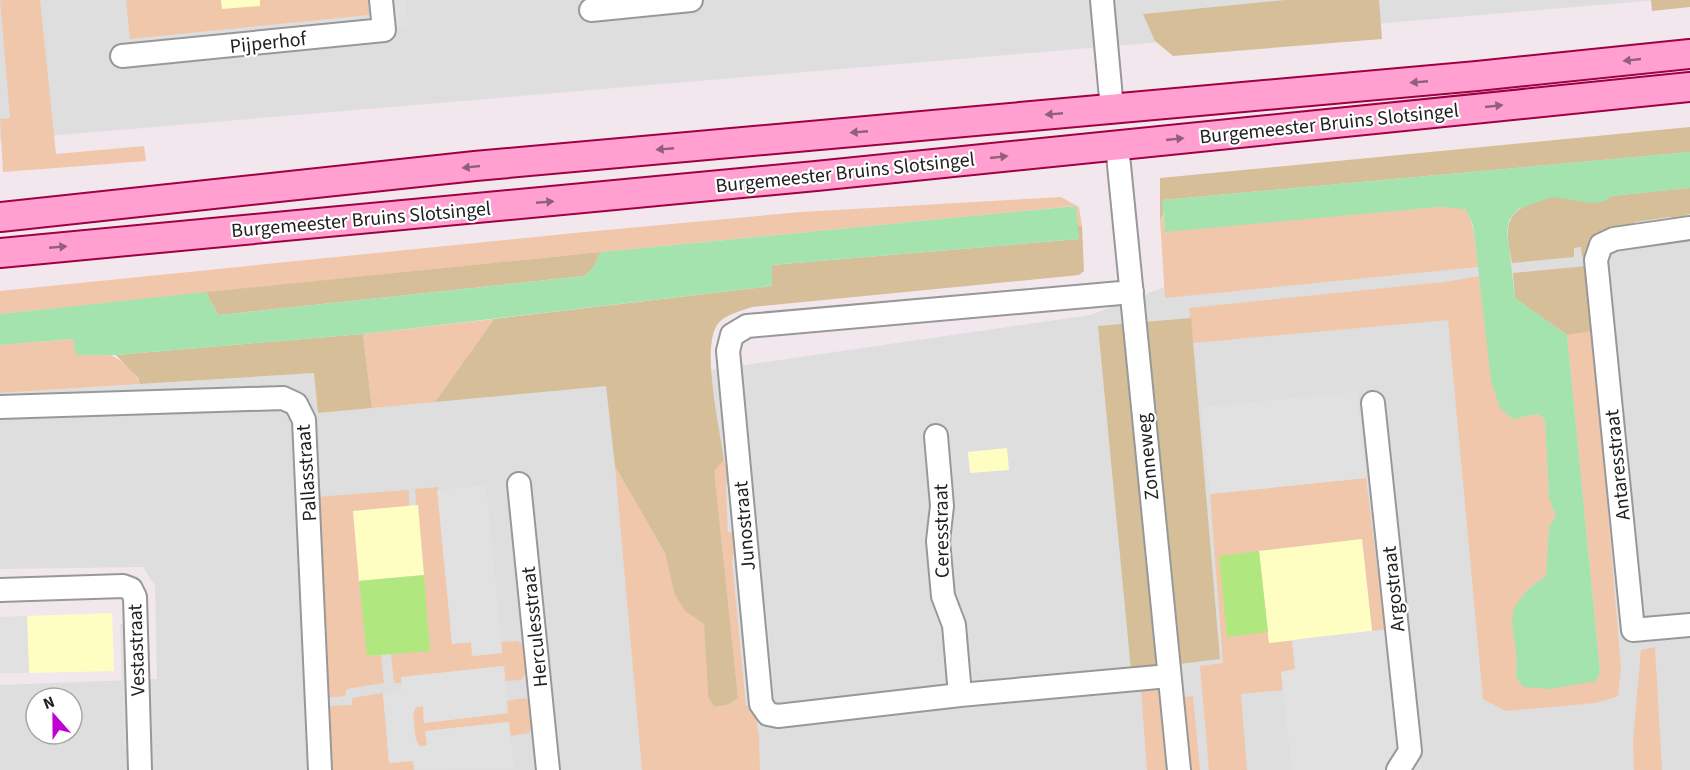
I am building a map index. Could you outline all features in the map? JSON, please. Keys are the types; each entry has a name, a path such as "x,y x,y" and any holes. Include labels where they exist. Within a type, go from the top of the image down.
{"main road":[{"name":"Burgemeester Bruins Slotsingel","path":"0,217 475,166 1690,54"},
{"name":"Burgemeester Bruins Slotsingel","path":"0,253 816,176 1690,87"},
{"path":"1112,109 1117,145"}],"street":[{"name":"Pijperhof","path":"122,56 384,30 381,0"},
{"path":"591,10 691,0"},
{"path":"1102,0 1112,109"},
{"name":"Zonneweg","path":"1117,145 1179,770"},
{"name":"Antaresstraat","path":"1690,228 1614,240 1601,245 1596,260 1633,630 1690,625"},
{"name":"Junostraat","path":"1132,292 747,326 732,335 728,351 760,704 768,714 778,716 960,695 1169,676"},
{"name":"Pallasstraat","path":"0,407 283,398 296,404 304,420 320,770"},
{"name":"Argostraat","path":"1373,403 1410,751 1398,770"},
{"name":"Ceresstraat","path":"936,436 942,506 938,541 943,596 954,625 960,695"},
{"name":"Herculesstraat","path":"519,484 548,770"},
{"name":"Vestastraat","path":"0,590 123,586 131,589 135,597 140,770"}],"shaded area":[{"path":"0,0 1658,0 0,140"},
{"path":"0,0 40,0 56,154 144,146 146,161 3,172 0,119 10,118"},
{"path":"126,0 368,0 369,15 130,39"},
{"path":"221,0 260,0 260,6 222,9"},
{"path":"391,0 405,0 408,27 394,28"},
{"path":"1285,0 1379,0 1382,39 1173,56 1155,41 1143,14"},
{"path":"1651,0 1690,0 1690,7 1652,11"},
{"path":"1690,127 1690,152 1163,200 1163,215 1160,219 1160,178"},
{"path":"1690,143 1690,770 0,770 0,685 157,679 155,586 143,567 0,569 0,393 314,373 319,413 606,385 1090,315 1470,172"},
{"path":"1690,152 1690,188 1611,196 1603,202 1591,203 1552,197 1518,209 1509,220 1507,232 1515,298 1567,335 1600,672 1596,681 1550,689 1523,687 1516,677 1512,621 1519,600 1546,576 1549,526 1556,517 1549,497 1545,419 1537,414 1513,419 1500,408 1491,380 1473,224 1465,209 1439,207 1165,232 1162,200"},
{"path":"1690,188 1690,214 1686,215 1686,219 1672,222 1670,217 1635,222 1635,229 1597,236 1590,242 1588,256 1582,257 1581,247 1574,248 1574,257 1512,263 1508,238 1509,224 1517,211 1535,201 1560,197 1589,202 1604,200 1611,196"},
{"path":"1061,197 1079,207 1082,226 1077,226 1075,206 0,314 0,291 801,212"},
{"path":"1076,206 1079,239 772,265 772,286 363,334 116,355 76,355 73,339 0,345 0,314 206,292 218,315 584,276 593,268 601,252"},
{"path":"1439,207 1464,208 1473,229 1478,267 1165,298 1160,219 1163,215 1165,231"},
{"path":"1077,226 1082,226 1084,271 1079,275 752,307 723,319 716,327 712,339 711,372 724,460 714,471 738,698 727,705 714,707 708,696 704,624 685,611 675,595 665,553 615,466 606,386 435,402 494,319 772,286 772,265 1079,239"},
{"path":"601,252 593,268 584,276 218,315 206,292"},
{"path":"1587,266 1593,331 1567,335 1515,298 1513,273"},
{"path":"1481,276 1491,380 1513,419 1537,414 1545,419 1549,496 1556,517 1549,526 1546,576 1530,589 1515,610 1513,621 1517,660 1516,678 1600,672 1567,335 1593,331 1621,669 1618,696 1596,703 1506,711 1483,699 1448,320 1193,343 1189,308 1444,282"},
{"path":"1191,318 1220,659 1131,670 1098,326"},
{"path":"494,319 435,402 372,408 363,334"},
{"path":"363,334 372,408 318,413 314,373 140,384 138,378 116,355"},
{"path":"74,339 121,361 129,367 140,384 0,393 0,345"},
{"path":"1357,392 1366,478 1210,494 1201,407"},
{"path":"742,434 749,434 761,561 755,561"},
{"path":"1007,448 1009,470 970,473 968,452"},
{"path":"724,460 732,483 726,484 728,532 734,532 736,542 732,561 746,706 754,706 759,736 760,770 642,770 615,466 663,550 677,597 691,614 704,624 708,696 714,707 725,706 738,697 713,471"},
{"path":"1366,478 1385,630 1372,631 1362,539 1259,551 1269,642 1292,640 1295,669 1281,672 1283,690 1241,694 1247,770 1209,770 1200,666 1223,663 1210,494"},
{"path":"726,483 732,483 734,532 728,532"},
{"path":"486,485 502,653 472,656 471,642 452,644 437,490"},
{"path":"438,487 452,643 471,642 473,656 502,653 501,642 517,641 525,645 528,671 521,680 505,681 503,666 402,677 402,683 394,683 391,654 430,650 415,489"},
{"path":"409,490 409,506 353,511 367,656 381,655 384,683 347,689 345,696 326,698 315,497"},
{"path":"418,505 424,575 359,581 353,511"},
{"path":"1362,539 1372,631 1269,643 1259,551"},
{"path":"1259,551 1268,632 1227,637 1219,556"},
{"path":"424,575 430,651 367,656 359,581"},
{"path":"765,594 774,687 768,688 759,595"},
{"path":"112,613 114,671 29,673 27,616"},
{"path":"27,616 29,673 0,673 0,617"},
{"path":"120,624 126,624 130,750 124,750"},
{"path":"1405,627 1422,770 1292,770 1281,672 1295,669 1292,640"},
{"path":"1655,647 1662,770 1634,770 1633,740 1641,650"},
{"path":"504,666 508,713 424,723 423,706 416,707 413,712 416,742 421,747 427,745 425,731 509,722 514,768 415,770 414,761 389,763 383,693 402,691 401,677"},
{"path":"1141,690 1162,691 1169,770 1147,770"},
{"path":"383,693 389,762 412,759 414,770 327,770 324,706 352,705 352,698"},
{"path":"1193,696 1200,770 1190,770 1184,697"},
{"path":"526,698 534,715 529,733 510,736 508,722 426,731 427,746 421,747 416,739 413,722 416,707 423,706 424,723 507,713 506,701"},
{"path":"930,708 931,714 874,719 873,714"}]}
